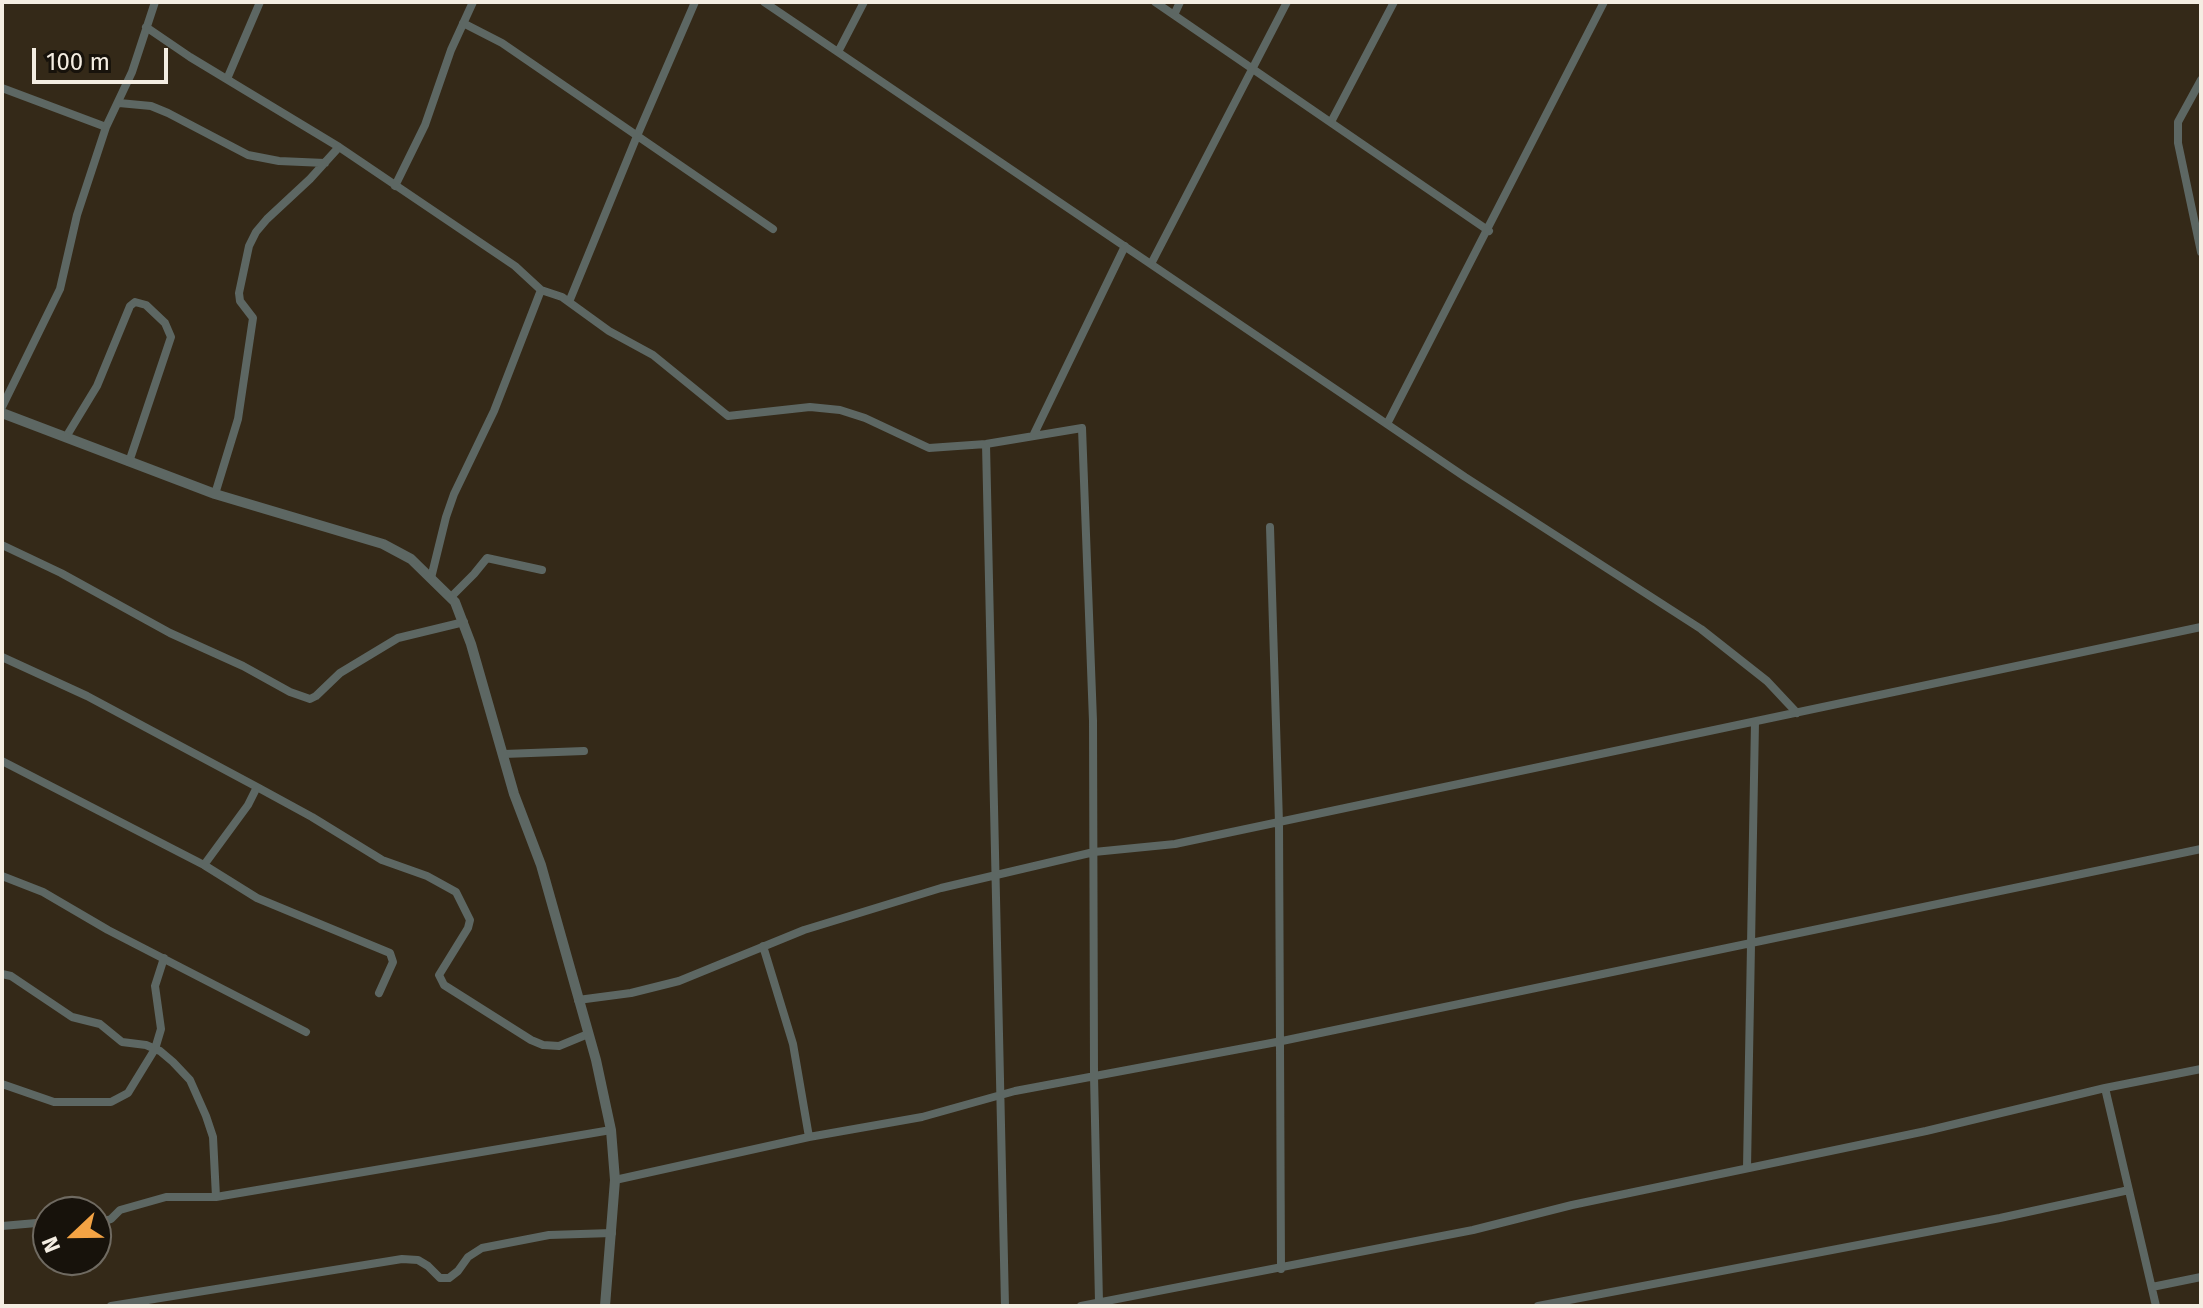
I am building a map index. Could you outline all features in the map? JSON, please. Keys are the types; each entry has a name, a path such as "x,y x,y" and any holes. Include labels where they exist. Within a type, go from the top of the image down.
{"street":[{"path":"2,407 60,289 77,215 106,127 119,103 155,2"},
{"path":"227,79 260,2"},
{"path":"395,186 425,125 451,50 473,2"},
{"path":"569,302 695,2"},
{"path":"764,2 1387,424 1701,629 1767,681 1797,713"},
{"path":"838,52 864,2"},
{"path":"1155,2 1489,231"},
{"path":"1174,15 1180,2"},
{"path":"1151,264 1287,2"},
{"path":"1331,122 1394,2"},
{"path":"1387,424 1489,231 1604,2"},
{"path":"463,23 502,43 773,229"},
{"path":"146,27 339,147 515,266 541,290 569,302 609,331 653,355 728,416 810,407 840,410 865,418 929,448 986,444 1082,428 1093,721 1094,1076 1099,1302"},
{"path":"2201,80 2178,122 2178,143 2201,252"},
{"path":"2,88 106,127"},
{"path":"119,103 151,106 248,155 279,161 325,163"},
{"path":"215,494 238,419 253,318 240,301 239,293 249,246 267,219 339,147"},
{"path":"1033,436 1125,246"},
{"path":"431,578 454,494 494,411 541,290"},
{"path":"66,437 97,386 130,306 135,302 146,305 165,323 171,337 129,462"},
{"path":"2,413 215,494 383,544 411,559 451,597 464,622 514,794 541,865 611,1130 615,1180 605,1306"},
{"path":"986,444 1005,1306"},
{"path":"1270,527 1279,823 1281,1269"},
{"path":"2,545 61,573 170,633 310,699 340,673 398,638 464,622"},
{"path":"451,597 487,558 542,570"},
{"path":"578,1000 631,993 679,981 804,930 941,888 1094,852 1175,844 1279,823 2201,627"},
{"path":"2,657 87,696 312,817 382,860 427,876 456,892 470,920 439,975 444,985 543,1045 559,1046 588,1034"},
{"path":"1747,1168 1755,722"},
{"path":"504,754 584,751"},
{"path":"2,761 204,865 257,898 390,953 393,962 379,993"},
{"path":"204,865 248,805 257,787"},
{"path":"615,1180 809,1137 922,1117 1094,1076 1282,1041 2201,849"},
{"path":"2,876 43,892 306,1032"},
{"path":"763,946 793,1044 809,1137"},
{"path":"2,1084 54,1102 111,1102 128,1093 155,1049 161,1029 155,986 164,958"},
{"path":"2,974 11,976 72,1017 104,1026 122,1042 155,1049 173,1062 198,1094 213,1137 216,1197"},
{"path":"1081,1306 1473,1230 2201,1069"},
{"path":"2105,1088 2156,1306"},
{"path":"112,1218 120,1210 166,1197 216,1197 611,1130"},
{"path":"1538,1306 1984,1221 2129,1190"},
{"path":"2,1226 32,1223"},
{"path":"111,1306 402,1259 418,1260 440,1278 449,1278 468,1257 482,1248 549,1235 612,1233"},
{"path":"2152,1287 2201,1277"}]}
